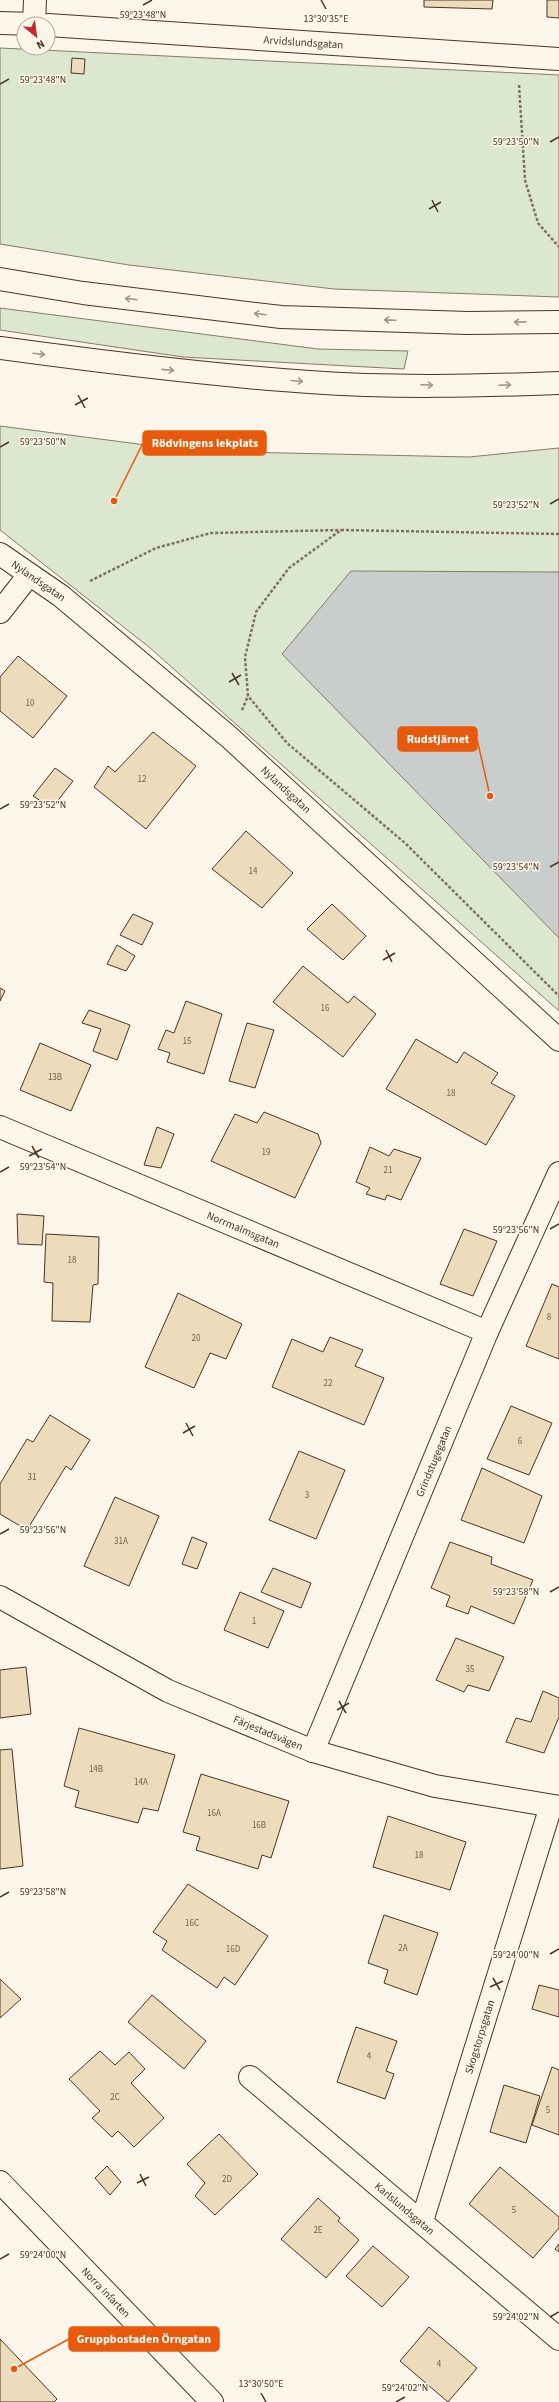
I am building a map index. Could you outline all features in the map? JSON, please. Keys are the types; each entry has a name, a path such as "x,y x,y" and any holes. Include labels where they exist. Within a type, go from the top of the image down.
{"main road":[{"path":"34,16 35,0"},
{"path":"0,23 16,23"},
{"name":"Arvidslundsgatan","path":"56,26 559,59"},
{"path":"0,279 83,293 281,317 468,323 559,322"},
{"path":"0,348 168,370 310,382 466,387 559,383"},
{"name":"Nylandsgatan","path":"0,554 61,596 229,737 559,1040"},
{"path":"0,612 29,575"},
{"name":"Norrmalmsgatan","path":"0,1127 487,1332"},
{"name":"Grindstugegatan","path":"313,1751 487,1332 559,1173"},
{"name":"Färjestadsvägen","path":"0,1597 168,1691 313,1751 435,1786 555,1807"},
{"name":"Skogstorpsgatan","path":"422,2221 555,1807"},
{"name":"Karlslundsgatan","path":"250,2077 422,2221 559,2339"},
{"name":"Norra Infarten","path":"0,2182 212,2402"}],"path":[{"path":"517,57 526,180 538,223 559,247"},
{"path":"61,596 156,548 211,533 341,530 559,534"},
{"path":"341,530 289,568 256,612 245,657 248,696 287,743 405,843 559,996"}],"green space":[{"path":"0,48 16,49 16,56 56,56 56,51 559,75 559,297 334,289 129,265 0,244"},
{"path":"0,308 318,349 408,351 404,369 183,357 0,330"},
{"path":"0,426 192,451 469,457 559,448 559,1011 149,647 0,530"}],"shaded area":[{"path":"351,571 559,572 559,938 282,654"}],"building":[{"path":"424,0 493,0 492,9 424,7"},
{"path":"547,0 559,0 559,18 547,17"},
{"path":"72,58 85,59 84,74 71,73"},
{"path":"18,656 67,696 33,738 0,711 0,677"},
{"path":"153,732 196,766 146,829 94,787 108,766 115,772"},
{"path":"55,768 73,781 52,808 33,796"},
{"path":"246,831 293,873 262,908 212,869"},
{"path":"332,904 366,936 343,960 307,929"},
{"path":"133,914 153,923 142,945 120,935"},
{"path":"117,945 135,956 126,971 107,964"},
{"path":"303,966 348,1003 354,996 376,1014 343,1057 273,1002"},
{"path":"0,988 5,991 0,1001"},
{"path":"186,1001 222,1014 204,1074 167,1062 170,1053 158,1049 166,1030 174,1033"},
{"path":"89,1010 130,1025 117,1060 93,1051 101,1029 82,1023"},
{"path":"247,1023 274,1030 255,1088 229,1081"},
{"path":"416,1039 457,1063 464,1052 498,1073 491,1083 515,1096 486,1145 386,1089"},
{"path":"40,1043 91,1065 71,1111 20,1090"},
{"path":"264,1112 318,1134 321,1143 295,1198 211,1161 235,1114 257,1123"},
{"path":"157,1127 174,1134 161,1168 144,1165"},
{"path":"370,1147 389,1156 394,1149 421,1158 401,1200 387,1195 385,1200 366,1194 370,1188 356,1182"},
{"path":"17,1214 44,1216 42,1245 18,1244"},
{"path":"464,1229 497,1241 473,1296 440,1284"},
{"path":"46,1234 99,1237 98,1284 93,1285 90,1322 52,1321 53,1283 44,1282"},
{"path":"552,1284 559,1287 559,1359 526,1346"},
{"path":"178,1293 242,1324 226,1359 210,1353 194,1388 145,1367"},
{"path":"330,1337 363,1350 355,1366 384,1378 364,1425 272,1387 292,1339 323,1352"},
{"path":"511,1406 552,1423 529,1475 487,1459"},
{"path":"50,1415 90,1440 71,1470 66,1466 27,1530 0,1514 0,1484 27,1439 33,1442"},
{"path":"299,1451 345,1470 316,1539 269,1520"},
{"path":"482,1468 542,1496 524,1543 461,1520"},
{"path":"115,1497 159,1516 129,1586 84,1566"},
{"path":"192,1537 207,1543 197,1569 182,1564"},
{"path":"450,1542 492,1557 491,1564 533,1580 514,1624 471,1606 468,1614 446,1606 450,1596 431,1588"},
{"path":"273,1568 311,1583 301,1608 261,1592"},
{"path":"240,1592 284,1611 268,1648 224,1630"},
{"path":"456,1638 504,1657 489,1691 468,1685 464,1692 436,1680"},
{"path":"26,1667 31,1714 0,1718 0,1670"},
{"path":"543,1691 559,1698 559,1717 544,1753 506,1742 516,1718 531,1722"},
{"path":"79,1728 175,1755 158,1811 143,1808 138,1823 75,1807 79,1791 64,1786"},
{"path":"12,1749 23,1866 0,1869 0,1750"},
{"path":"201,1774 289,1801 271,1858 262,1855 258,1869 196,1850 200,1837 183,1832"},
{"path":"388,1816 466,1842 450,1890 373,1867"},
{"path":"188,1884 268,1936 235,1985 224,1977 217,1988 162,1950 167,1941 153,1932"},
{"path":"384,1915 438,1933 417,1995 384,1983 388,1970 368,1963"},
{"path":"0,1979 21,1999 0,2018"},
{"path":"539,1985 559,1990 559,2017 532,2009"},
{"path":"152,1995 206,2041 184,2069 128,2022"},
{"path":"356,2027 397,2041 386,2071 394,2074 385,2099 337,2082"},
{"path":"100,2051 115,2065 129,2052 145,2069 131,2083 164,2118 134,2147 118,2131 112,2137 92,2118 100,2111 69,2079"},
{"path":"552,2067 559,2070 559,2135 532,2125"},
{"path":"504,2085 540,2096 526,2143 490,2132"},
{"path":"219,2134 258,2174 215,2215 195,2196 205,2183 187,2164"},
{"path":"107,2166 121,2182 110,2195 95,2178"},
{"path":"500,2167 559,2217 559,2228 533,2258 469,2204"},
{"path":"318,2198 340,2218 338,2221 359,2240 326,2278 281,2239"},
{"path":"559,2244 559,2252 555,2249"},
{"path":"373,2246 409,2277 382,2307 346,2276"},
{"path":"429,2327 477,2368 448,2402 400,2361"},
{"path":"0,2339 57,2399 54,2402 0,2402"}],"place":[{"name":"Rödvingens lekplats","path":"114,501"},
{"name":"Rudstjärnet","path":"490,796"},
{"name":"Gruppbostaden Örngatan","path":"14,2369"}]}
